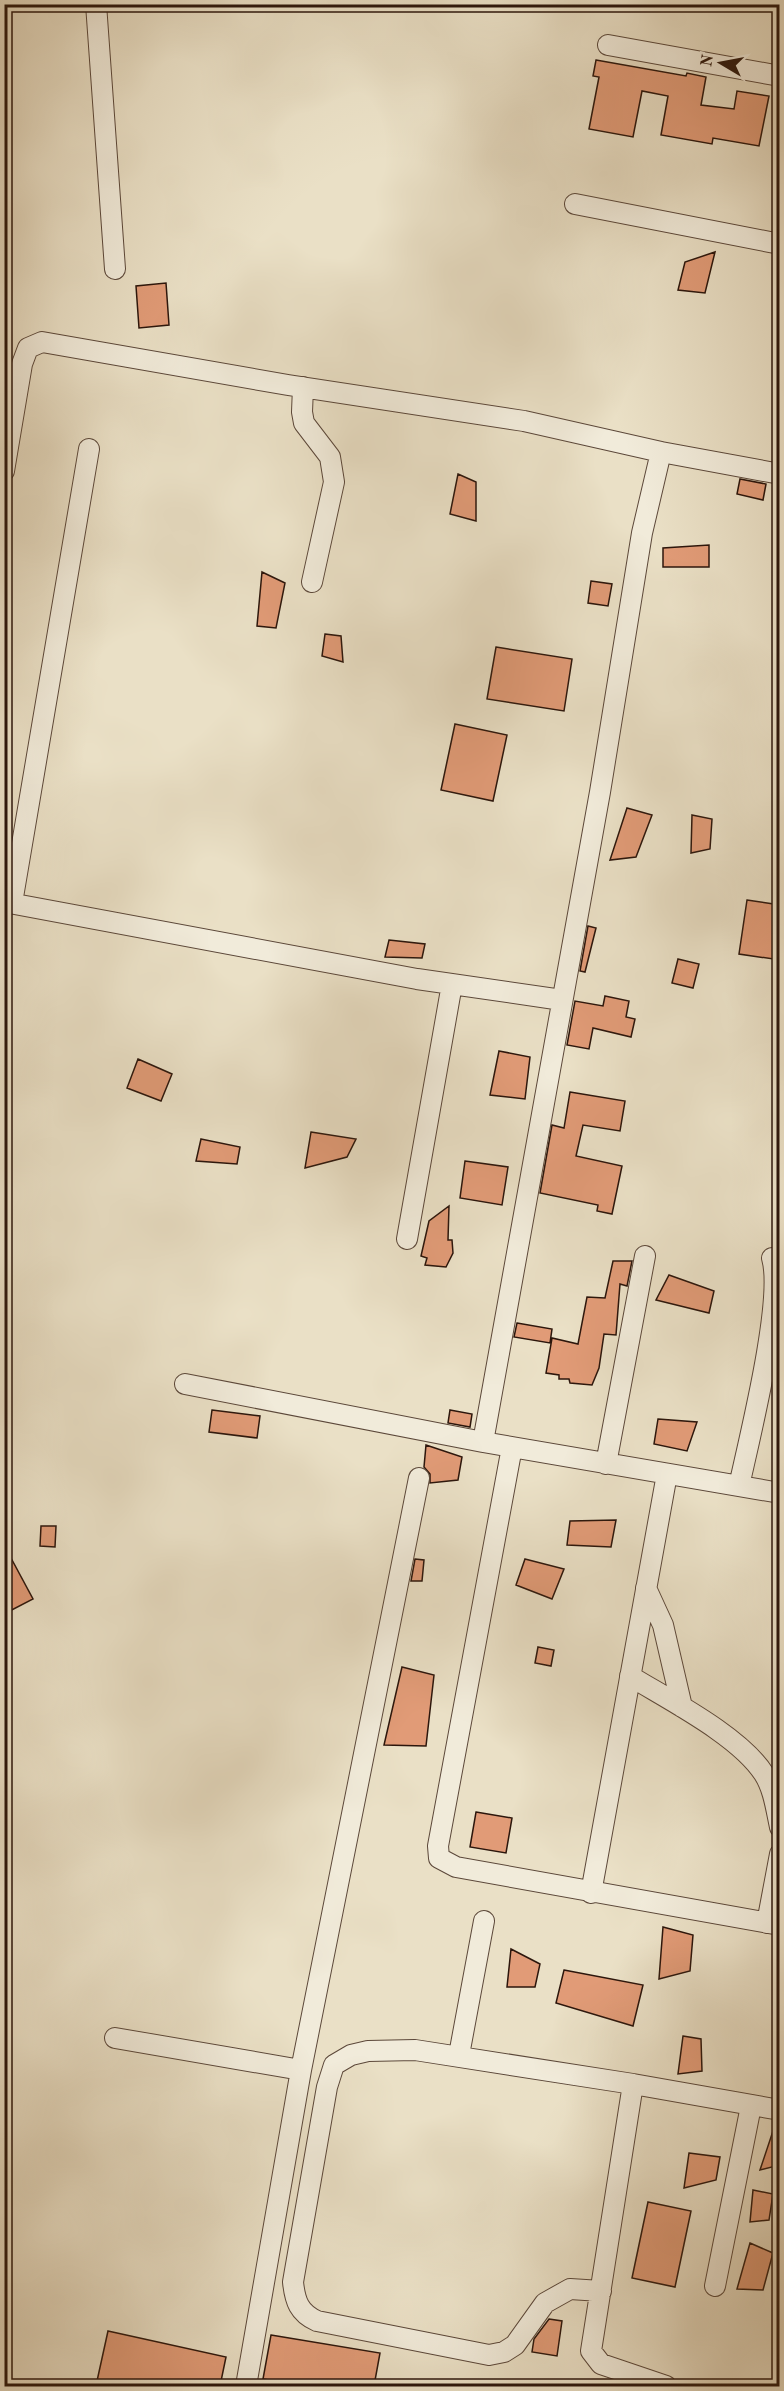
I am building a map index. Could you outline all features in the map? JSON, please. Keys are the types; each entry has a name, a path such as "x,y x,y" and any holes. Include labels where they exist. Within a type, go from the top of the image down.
{"street":[{"path":"96,4 115,269"},
{"path":"608,45 780,76"},
{"path":"575,204 780,244"},
{"path":"4,471 22,364 28,348 42,342 524,422 661,452 780,474"},
{"path":"303,387 304,423 330,457 334,482 312,582"},
{"path":"89,449 8,903 452,984 562,1000"},
{"path":"483,1442 642,533 661,452"},
{"path":"407,1239 452,984"},
{"path":"606,1464 645,1256"},
{"path":"740,1486 778,1288 777,1271 772,1258"},
{"path":"185,1384 483,1442 780,1493"},
{"path":"512,1447 438,1845 439,1858 456,1867 773,1924 780,1854"},
{"path":"591,1893 667,1474"},
{"path":"246,2386 301,2070 419,1478"},
{"path":"646,1588 663,1624 682,1707"},
{"path":"630,1676 729,1739 763,1772 772,1791 780,1827"},
{"path":"459,2055 484,1921"},
{"path":"115,2038 301,2070"},
{"path":"601,2291 570,2289 545,2303 515,2345 504,2352 489,2355 317,2321 300,2309 293,2282 327,2087 334,2065 351,2055 368,2050 416,2050 459,2055 780,2110"},
{"path":"633,2084 591,2351 594,2358 601,2364 666,2386"},
{"path":"715,2286 751,2106"}],"building":[{"path":"596,60 686,76 687,73 706,77 701,105 734,109 737,91 769,96 759,146 713,138 712,144 661,135 668,96 642,91 633,137 589,129 599,77 593,76"},
{"path":"715,252 705,293 678,290 685,262"},
{"path":"166,283 169,325 139,328 136,286"},
{"path":"458,474 476,482 476,521 450,514"},
{"path":"740,479 766,484 763,500 737,494"},
{"path":"709,545 709,567 663,567 663,548"},
{"path":"262,572 285,583 276,628 257,626"},
{"path":"591,581 612,584 608,606 588,603"},
{"path":"325,634 341,636 343,662 322,656"},
{"path":"496,647 572,659 564,711 487,699"},
{"path":"455,724 507,735 493,801 441,790"},
{"path":"627,808 652,815 636,857 610,860"},
{"path":"692,815 712,819 710,849 691,853"},
{"path":"747,900 780,905 780,960 739,954"},
{"path":"588,926 596,928 585,972 580,971"},
{"path":"389,940 425,944 422,958 385,957"},
{"path":"678,959 699,964 693,988 672,983"},
{"path":"605,996 629,1001 626,1017 635,1019 631,1037 593,1028 589,1049 567,1045 575,1001 603,1006"},
{"path":"499,1051 530,1057 525,1099 490,1095"},
{"path":"138,1059 172,1074 161,1101 127,1088"},
{"path":"570,1092 625,1101 620,1131 583,1125 576,1156 622,1166 612,1214 597,1211 598,1205 540,1193 552,1125 564,1128"},
{"path":"311,1132 356,1139 347,1157 305,1168"},
{"path":"201,1139 240,1147 237,1164 196,1161"},
{"path":"465,1161 508,1167 502,1205 460,1198"},
{"path":"449,1206 448,1240 452,1240 453,1253 446,1267 425,1265 427,1258 421,1256 429,1221"},
{"path":"613,1261 632,1261 627,1286 620,1284 616,1335 604,1334 599,1368 592,1385 570,1383 569,1379 559,1379 559,1375 546,1373 552,1338 578,1344 587,1297 605,1298"},
{"path":"669,1275 714,1291 709,1313 656,1300"},
{"path":"517,1323 552,1329 550,1343 514,1337"},
{"path":"212,1410 260,1416 257,1438 209,1432"},
{"path":"450,1410 472,1414 470,1427 448,1423"},
{"path":"658,1419 697,1422 687,1451 654,1444"},
{"path":"426,1445 462,1457 458,1480 430,1483 430,1474 424,1467"},
{"path":"616,1520 611,1547 567,1545 570,1521"},
{"path":"41,1526 56,1526 55,1547 40,1546"},
{"path":"4,1545 33,1599 4,1614"},
{"path":"415,1559 424,1560 422,1581 411,1581"},
{"path":"525,1559 564,1569 552,1599 516,1585"},
{"path":"538,1647 554,1650 551,1666 535,1663"},
{"path":"402,1667 434,1675 426,1746 384,1745"},
{"path":"476,1812 512,1818 506,1853 470,1847"},
{"path":"663,1927 693,1935 690,1971 659,1979"},
{"path":"511,1949 540,1964 535,1987 507,1987"},
{"path":"564,1970 643,1985 633,2026 556,2003"},
{"path":"683,2036 701,2039 702,2071 678,2074"},
{"path":"776,2122 780,2122 780,2165 760,2170"},
{"path":"689,2153 720,2157 716,2180 684,2188"},
{"path":"753,2190 773,2194 769,2220 750,2222"},
{"path":"648,2202 691,2211 675,2287 632,2278"},
{"path":"750,2243 773,2253 763,2290 737,2289"},
{"path":"549,2319 562,2321 557,2356 532,2352 534,2339"},
{"path":"108,2331 226,2357 220,2386 121,2386 97,2381"},
{"path":"271,2335 380,2353 374,2386 306,2386 263,2379"}]}
